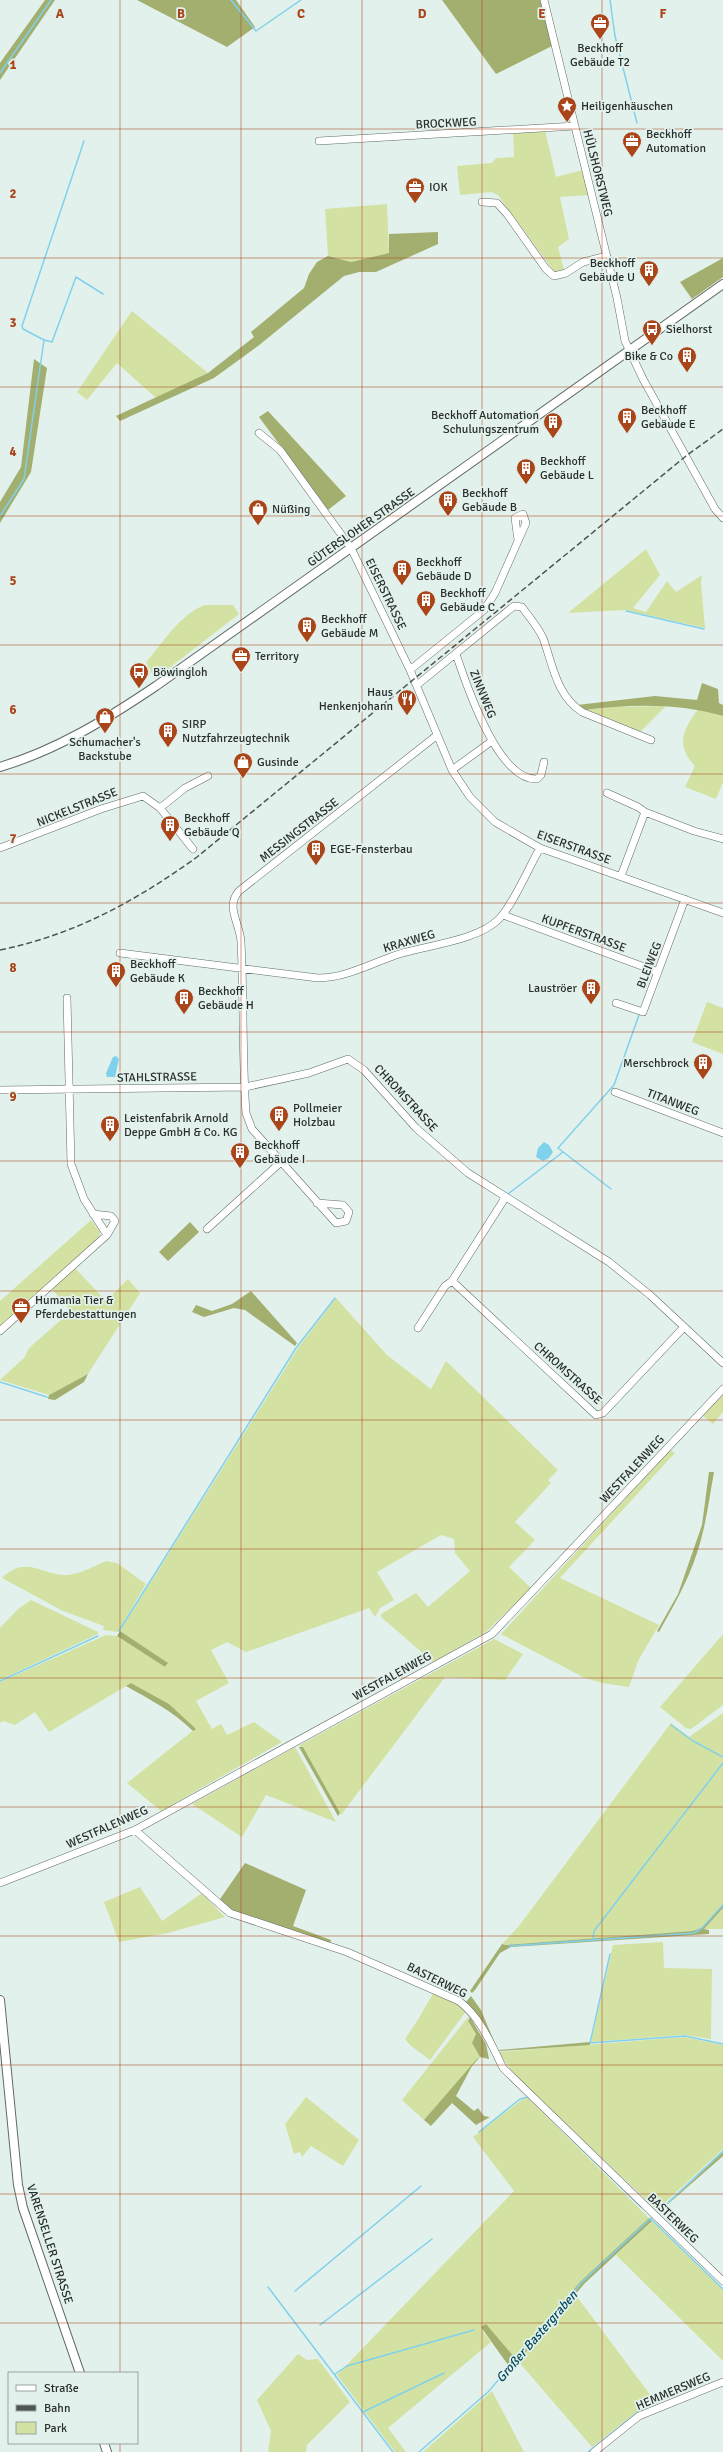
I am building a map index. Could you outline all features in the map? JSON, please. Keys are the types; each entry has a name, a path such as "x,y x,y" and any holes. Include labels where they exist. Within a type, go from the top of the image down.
{"main road":[{"name":"GÜTERSLOHER STRASSE","path":"0,768 44,751 113,715 723,284"},
{"name":"VARENSELLER STRASSE","path":"0,2000 18,2185 26,2216 80,2372"}],"street":[{"name":"HÜLSHORSTWEG","path":"544,0 621,312 624,337 715,509 723,518"},
{"name":"BROCKWEG","path":"319,141 575,126"},
{"path":"482,202 497,203 554,276 562,275 583,262 607,256"},
{"name":"EISERSTRASSE","path":"259,433 280,450 351,548 417,685 436,736 452,770 470,797 495,822 540,848 723,913"},
{"path":"410,670 484,610 495,594 518,540"},
{"path":"417,685 514,606 522,607 542,638 562,692 572,705 582,712 651,740"},
{"name":"ZINNWEG","path":"456,654 470,696 492,741 516,770 532,780 537,779 541,775 544,762"},
{"name":"MESSINGSTRASSE","path":"244,1087 241,937 232,909 235,895 436,736"},
{"path":"452,770 492,741"},
{"path":"160,808 185,788 208,776"},
{"path":"607,793 638,807 645,812 694,831 723,839"},
{"name":"NICKELSTRASSE","path":"0,848 101,809 143,796 160,808 193,849"},
{"path":"621,876 645,812"},
{"name":"KRAXWEG","path":"242,968 318,978 335,977 399,954 472,934 489,927 503,914 540,848"},
{"name":"BLEIWEG","path":"616,1003 643,1012 685,899"},
{"name":"KUPFERSTRASSE","path":"503,914 658,972"},
{"path":"120,953 242,968"},
{"path":"67,998 71,1164 84,1199 107,1235"},
{"name":"STAHLSTRASSE","path":"0,1090 244,1087 309,1073 348,1059"},
{"name":"CHROMSTRASSE","path":"348,1059 364,1070 416,1128 468,1173 505,1198 609,1262 650,1295 723,1362"},
{"path":"244,1087 246,1113 252,1129 317,1203"},
{"name":"TITANWEG","path":"616,1092 723,1133"},
{"path":"208,1229 281,1162"},
{"path":"418,1328 445,1286 452,1281 505,1198"},
{"path":"0,1331 107,1235 115,1221 111,1216 93,1214"},
{"name":"CHROMSTRASSE","path":"452,1281 596,1415 603,1413 684,1327"},
{"name":"WESTFALENWEG","path":"0,1883 135,1830 492,1634 723,1389"},
{"name":"BASTERWEG","path":"135,1830 230,1913 347,1952 459,2001 470,2010 486,2033 503,2068 723,2281"},
{"name":"HEMMERSWEG","path":"594,2452 639,2416 723,2382"}],"green space":[{"path":"45,0 55,0 0,80 0,63"},
{"path":"137,0 236,0 255,27 227,47"},
{"path":"442,0 542,0 552,46 496,74"},
{"path":"545,130 556,177 583,170 589,195 560,197 569,239 558,247 564,270 555,273 498,195 491,192 460,195 457,166 492,163 496,158 514,157 513,131"},
{"path":"387,204 389,253 351,262 328,256 325,209"},
{"path":"438,232 438,244 376,272 359,272 344,276 258,346 214,378 120,421 116,416 208,373 254,337 251,332 304,288 309,274 317,262 328,256 351,262 389,253 389,234"},
{"path":"723,258 723,277 692,299 680,282"},
{"path":"132,311 208,373 156,398 117,363 87,400 77,392"},
{"path":"34,359 47,368 31,472 0,523 0,502 21,467"},
{"path":"268,411 346,496 328,510 259,417"},
{"path":"646,549 660,575 633,608 646,612 667,581 676,592 702,575 701,582 705,628 625,610 568,613"},
{"path":"205,605 233,605 239,614 155,679 146,662 180,622 196,609"},
{"path":"702,683 718,689 719,703 723,705 723,716 672,707 637,706 584,710 577,705 655,696 697,700"},
{"path":"666,706 639,733 584,710 614,707"},
{"path":"698,709 723,716 723,782 716,799 685,787 695,766 685,751 683,738 688,724"},
{"path":"707,1002 723,1008 723,1054 692,1042"},
{"path":"91,1220 100,1232 99,1237 0,1327 0,1301"},
{"path":"190,1222 199,1232 168,1261 159,1252"},
{"path":"74,1267 106,1301 128,1279 140,1293 88,1374 49,1395 0,1380 24,1358 29,1348 71,1311 51,1288"},
{"path":"251,1291 297,1343 295,1346 245,1310 234,1308 204,1317 192,1312 196,1305 212,1311 232,1304"},
{"path":"336,1298 387,1355 431,1389 446,1361 558,1470 548,1480 551,1483 515,1522 535,1540 509,1567 531,1588 486,1632 433,1662 381,1617 381,1614 416,1593 428,1607 470,1571 455,1553 454,1539 441,1535 377,1572 394,1600 380,1608 375,1617 369,1608 246,1652 227,1642 211,1650 229,1683 196,1701 212,1729 221,1724 227,1735 254,1722 282,1742 161,1811 127,1783 195,1729 169,1704 131,1683 49,1732 35,1712 15,1725 4,1721 0,1723 0,1682 106,1635 117,1636 165,1667 168,1664 120,1631 298,1348"},
{"path":"88,1374 84,1382 55,1400 48,1399 49,1395"},
{"path":"723,1394 723,1412 713,1424 702,1415"},
{"path":"670,1450 675,1453 560,1578 659,1625 638,1661 629,1687 602,1683 583,1677 501,1634"},
{"path":"709,1472 714,1472 705,1523 697,1553 685,1584 659,1632 657,1631 678,1594 702,1525"},
{"path":"106,1561 117,1563 146,1584 118,1632 103,1630 104,1626 63,1611 2,1578 11,1571 27,1567 50,1573 68,1575 83,1571"},
{"path":"31,1600 98,1632 98,1634 0,1680 0,1628 18,1609"},
{"path":"120,1631 168,1663 165,1667 117,1636"},
{"path":"723,1634 723,1705 691,1729 686,1728 660,1707"},
{"path":"494,1639 523,1654 505,1680 445,1677 341,1815 303,1747 298,1746"},
{"path":"131,1683 169,1704 196,1729 193,1731 170,1712 126,1686"},
{"path":"723,1713 723,1904 703,1927 693,1931 502,1944 519,1926 671,1723 689,1737"},
{"path":"295,1747 336,1822 266,1795 242,1837 192,1804"},
{"path":"299,1747 303,1747 340,1813 338,1816"},
{"path":"245,1863 306,1890 293,1926 331,1940 330,1944 229,1911 218,1902"},
{"path":"140,1887 162,1921 202,1893 225,1917 168,1933 119,1942 104,1902"},
{"path":"723,1904 723,1908 704,1929 709,1930 709,1934 511,1947 500,1953 475,1990 472,1993 470,1991 502,1944 505,1945 693,1931 703,1927"},
{"path":"723,1908 723,1929 704,1929"},
{"path":"663,1942 664,1968 712,1969 711,2039 684,2035 591,2042 613,1945"},
{"path":"434,1992 451,1999 467,2010 430,2060 410,2045 405,2039"},
{"path":"471,1996 481,2010 494,2041 493,2042 465,2003"},
{"path":"469,2016 468,2021 476,2034 472,2043 480,2057 424,2120 402,2100"},
{"path":"470,2017 486,2044 489,2059 480,2057 472,2043 476,2034 468,2021"},
{"path":"684,2037 723,2045 723,2149 657,2210 514,2075 499,2052"},
{"path":"590,2042 590,2045 499,2050"},
{"path":"480,2057 472,2066 456,2096 474,2111 478,2108 484,2116 490,2117 476,2125 452,2103 431,2126 424,2120 476,2060"},
{"path":"306,2097 359,2140 343,2166 311,2146 302,2157 300,2152 294,2154 285,2124"},
{"path":"524,2098 528,2098 649,2218 581,2281 514,2358 485,2324 483,2332 491,2342 388,2428 406,2452 395,2452 337,2375 514,2191 473,2137"},
{"path":"723,2152 723,2156 659,2212"},
{"path":"649,2218 652,2221 585,2283 518,2361 514,2358 508,2365 481,2327 486,2324 515,2358 581,2281"},
{"path":"652,2221 723,2290 723,2361 616,2255"},
{"path":"575,2294 657,2404 638,2411 592,2447 518,2361"},
{"path":"298,2354 307,2360 318,2359 350,2402 307,2445 306,2452 268,2452 271,2431 257,2400"},
{"path":"492,2391 524,2452 423,2452"}],"water":[{"path":"116,1056 119,1059 115,1077 107,1077 106,1073 113,1057"},
{"path":"544,1142 549,1145 553,1152 549,1158 543,1161 536,1157 538,1148"}],"waterway":[{"path":"0,73 51,0"},
{"path":"231,0 256,31 301,0"},
{"path":"610,0 615,36 637,123"},
{"path":"0,516 24,479 44,340 23,329 22,326 84,141"},
{"path":"44,340 52,342 76,277 103,294"},
{"path":"626,611 704,629"},
{"path":"611,1189 558,1148 614,1085 639,1015"},
{"path":"508,1194 563,1152"},
{"path":"119,1631 296,1348 335,1298"},
{"path":"0,1382 47,1397"},
{"path":"0,1681 98,1636"},
{"path":"671,1725 693,1741 723,1757"},
{"path":"593,1940 594,1931 723,1763"},
{"path":"509,1946 694,1933 702,1928 723,1905"},
{"path":"610,1954 590,2043 685,2036 723,2044"},
{"path":"479,2132 520,2099 528,2097 531,2100"},
{"path":"544,2112 641,2207"},
{"name":"Großer Bastergraben","path":"659,2211 723,2151"},
{"path":"295,2291 421,2186"},
{"name":"Großer Bastergraben","path":"419,2452 488,2392 583,2281 651,2218"},
{"path":"651,2219 723,2289"},
{"path":"320,2325 432,2239"},
{"path":"268,2287 393,2452"},
{"path":"335,2374 347,2366 474,2330"},
{"path":"363,2412 444,2373"},
{"path":"588,2452 638,2412 655,2406"}],"railway":[{"path":"0,950 27,944 79,926 151,888 197,857 686,456 723,429"}],"place":[{"name":"Beckhoff Gebäude T2","path":"600,40"},
{"name":"Heiligenhäuschen","path":"567,123"},
{"name":"Beckhoff Automation","path":"632,158"},
{"name":"IOK","path":"415,204"},
{"name":"Beckhoff Gebäude U","path":"649,287"},
{"name":"Sielhorst","path":"652,346"},
{"name":"Bike & Co","path":"687,373"},
{"name":"Beckhoff Gebäude E","path":"627,434"},
{"name":"Beckhoff Automation Schulungszentrum","path":"553,439"},
{"name":"Beckhoff Gebäude L","path":"526,485"},
{"name":"Beckhoff Gebäude B","path":"448,517"},
{"name":"Nüßing","path":"258,526"},
{"name":"Beckhoff Gebäude D","path":"402,586"},
{"name":"Beckhoff Gebäude C","path":"426,617"},
{"name":"Beckhoff Gebäude M","path":"307,643"},
{"name":"Territory","path":"241,673"},
{"name":"Böwingloh","path":"139,689"},
{"name":"Haus Henkenjohann","path":"407,716"},
{"name":"Schumacher's Backstube","path":"105,734"},
{"name":"SIRP Nutzfahrzeugtechnik","path":"168,748"},
{"name":"Gusinde","path":"243,779"},
{"name":"Beckhoff Gebäude Q","path":"170,842"},
{"name":"EGE-Fensterbau","path":"316,866"},
{"name":"Beckhoff Gebäude K","path":"116,988"},
{"name":"Lauströer","path":"591,1005"},
{"name":"Beckhoff Gebäude H","path":"184,1015"},
{"name":"Merschbrock","path":"703,1080"},
{"name":"Pollmeier Holzbau","path":"279,1132"},
{"name":"Leistenfabrik Arnold Deppe GmbH & Co. KG","path":"110,1142"},
{"name":"Beckhoff Gebäude I","path":"240,1169"},
{"name":"Humania Tier & Pferdebestattungen","path":"21,1324"}]}
